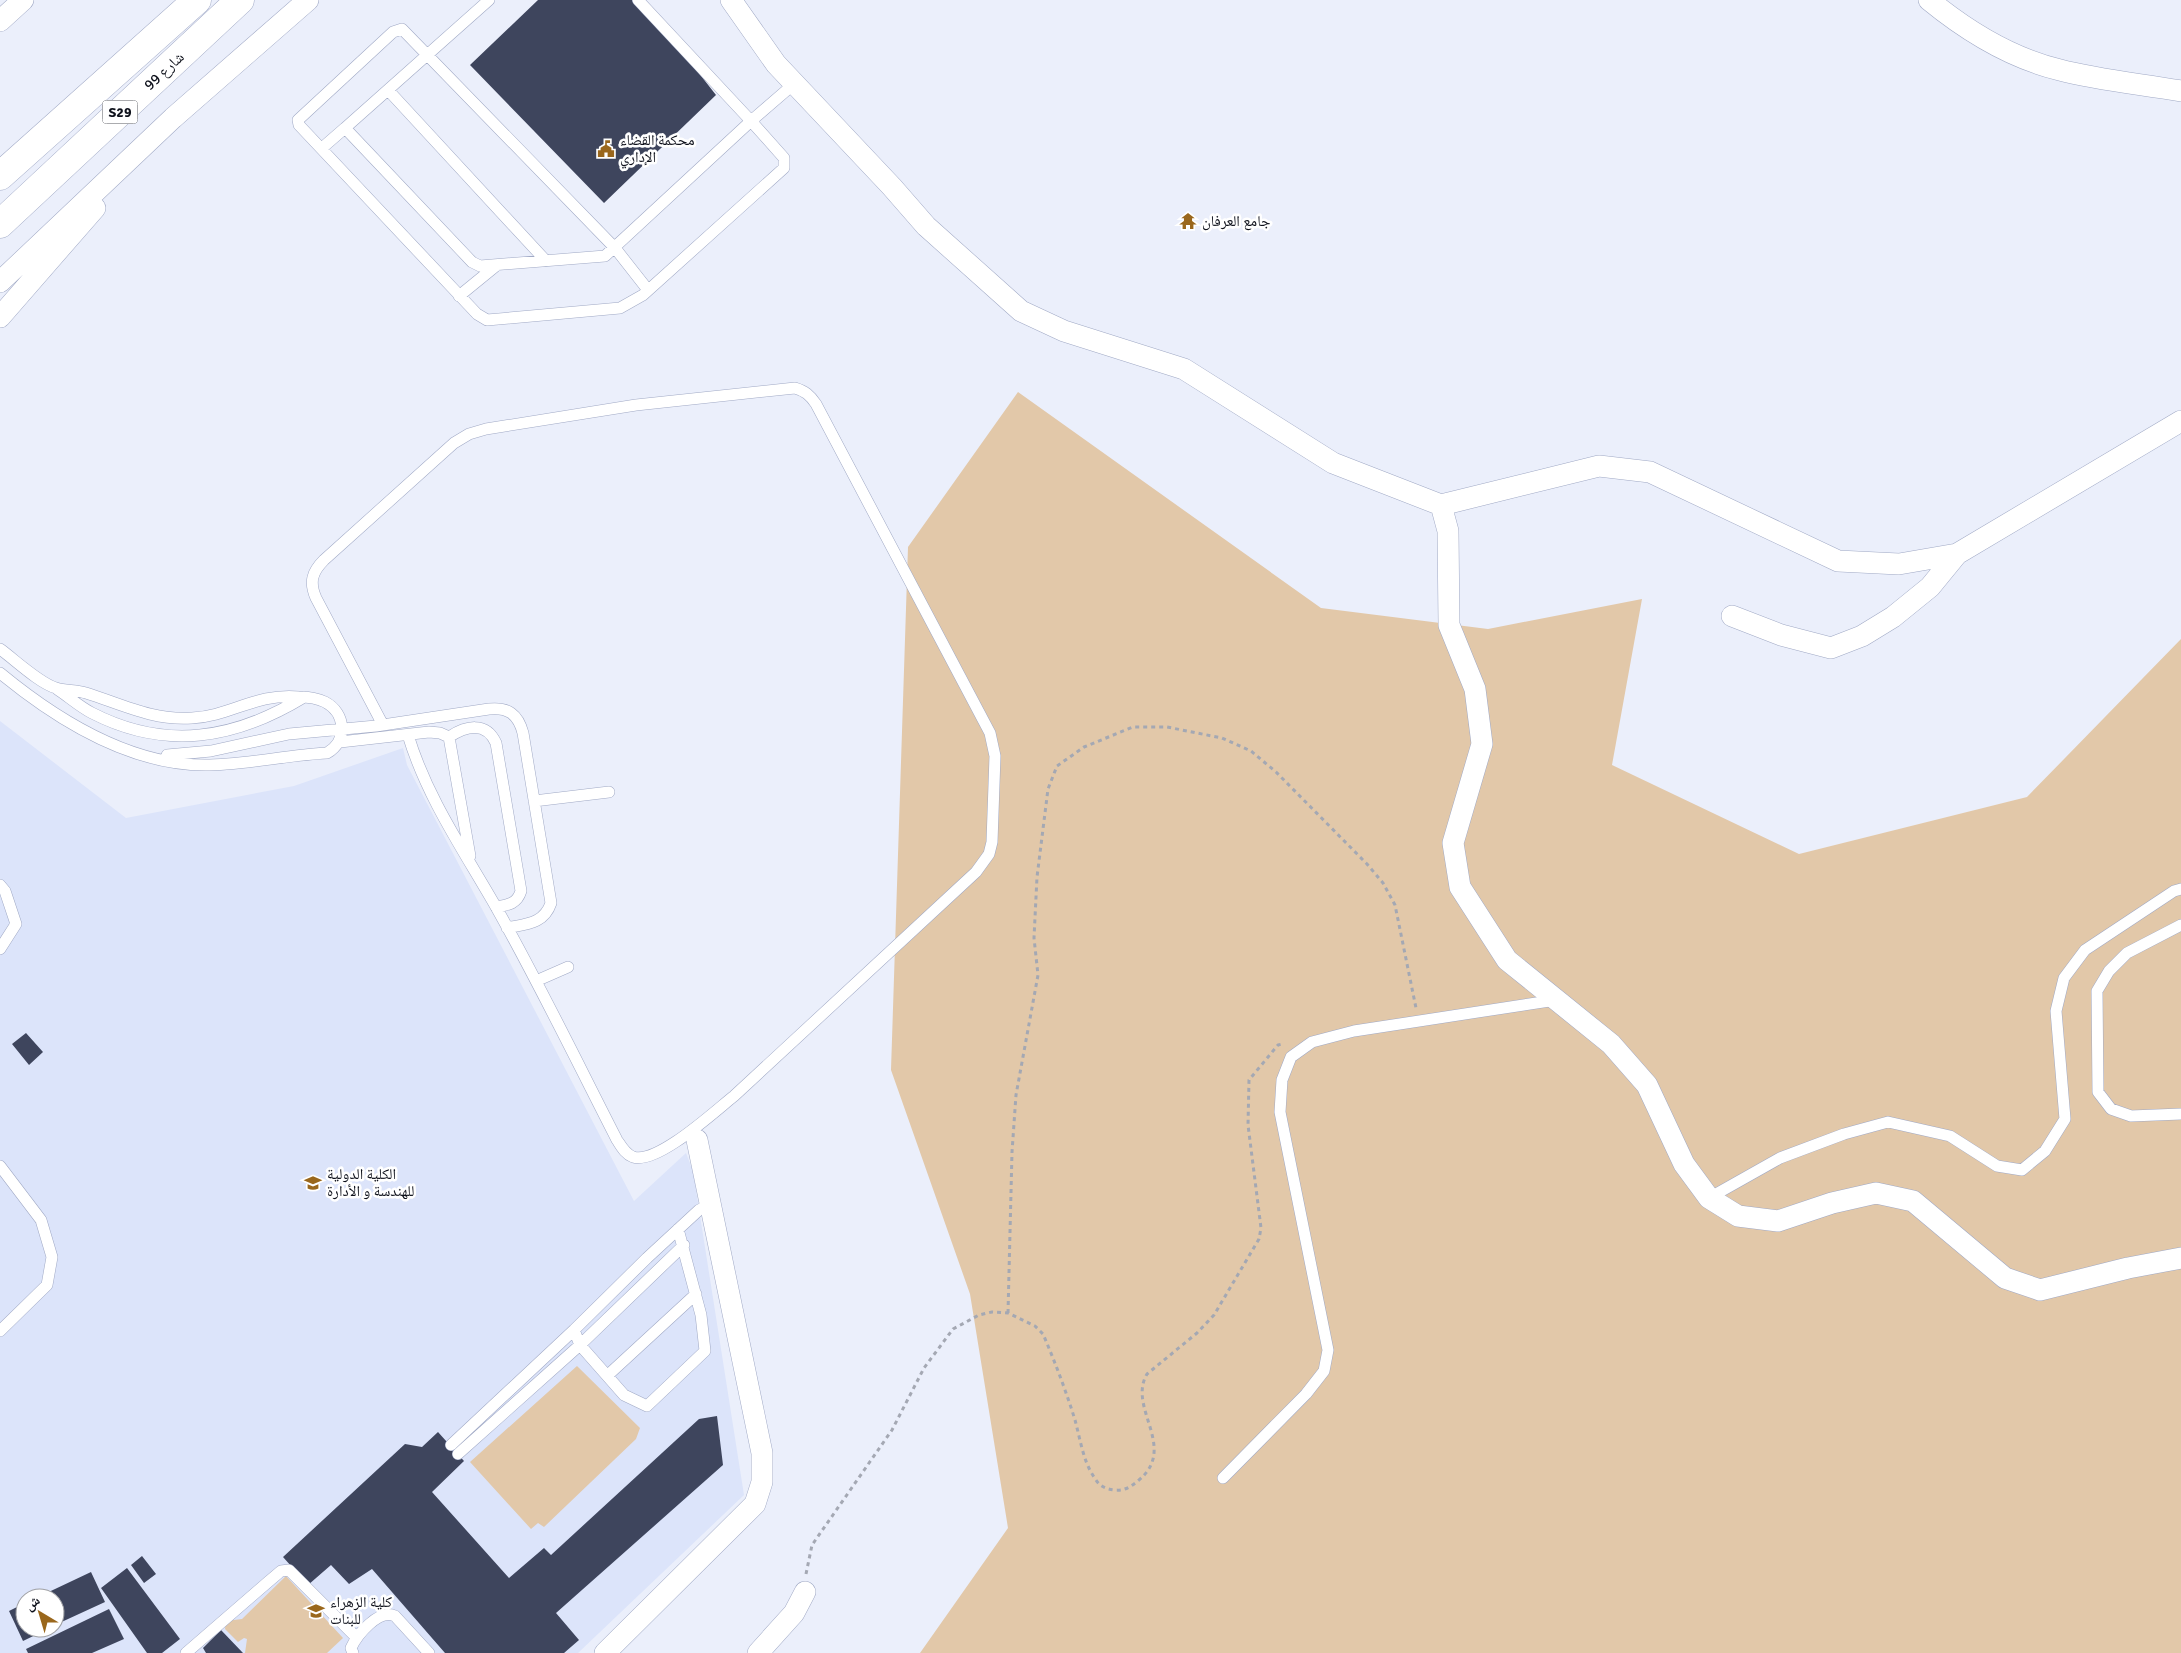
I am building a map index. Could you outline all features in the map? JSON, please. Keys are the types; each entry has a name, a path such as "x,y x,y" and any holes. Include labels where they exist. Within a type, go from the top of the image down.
{"main road":[{"name":"99 شارع","path":"0,176 197,0"},
{"name":"99 شارع","path":"0,224 240,0"}],"street":[{"path":"0,21 23,0"},
{"path":"0,282 173,118 308,0"},
{"path":"731,0 776,64 892,187 926,226 1022,311 1064,331 1184,370 1333,463 1441,505 1599,466 1650,472 1838,561 1899,564 1957,554"},
{"path":"1929,0 1961,26 2008,52 2060,70 2181,91"},
{"path":"0,316 173,118"},
{"path":"0,161 52,129"},
{"path":"1732,616 1781,635 1831,648 1862,636 1893,617 1930,587 1957,554 2181,420"},
{"path":"1441,505 1448,531 1449,625 1474,689 1482,744 1468,798 1453,843 1460,887 1507,960 1611,1044 1647,1085 1684,1164 1709,1198 1738,1216 1778,1220 1832,1203 1876,1193 1913,1201 2005,1278 2040,1290 2128,1268 2181,1258"},
{"path":"605,1653 755,1504 762,1482 762,1453 696,1134"},
{"path":"758,1653 794,1613 805,1592"}],"lane":[{"path":"638,0 784,158 784,168 648,290 620,308 487,320 481,318 299,125 298,120 393,32 402,29 615,248 648,290"},
{"path":"322,148 428,54 482,2"},
{"path":"345,128 472,262 480,266 600,256 615,248 751,121 795,83"},
{"path":"388,90 546,261"},
{"path":"459,296 497,265"},
{"path":"383,725 316,598 312,588 312,577 316,567 454,443 469,434 486,429 636,405 794,388 810,396 990,733 995,756 992,842 989,854 976,872 696,1134 642,1158 631,1156 623,1149 536,981 427,786 408,735"},
{"path":"0,649 26,670 92,713 144,732 171,736 193,736 238,728 268,717 304,697"},
{"path":"0,673 37,701 70,722 104,740 136,754 170,762 205,765 327,753 340,742 343,729 340,717 333,708 324,702 304,697 271,696 214,715 171,718 127,708 84,692 55,688"},
{"path":"136,754 186,755 211,752 289,734 383,725 501,708 512,712 520,721 551,904 548,913 541,920 507,928"},
{"path":"472,711 473,727"},
{"path":"340,742 434,732 449,737 461,730 473,727 488,731 496,743 520,884 519,898 514,902 496,907"},
{"path":"449,737 472,865"},
{"path":"534,801 609,792"},
{"path":"0,885 5,892 16,924 0,949"},
{"path":"1709,1198 1780,1158 1844,1134 1888,1122 1950,1136 1998,1166 2022,1170 2045,1151 2065,1119 2056,1010 2064,978 2085,950 2174,891 2181,889"},
{"path":"2181,925 2127,953 2109,971 2097,991 2098,1092 2111,1109 2131,1116 2181,1114"},
{"path":"536,981 568,967"},
{"path":"1222,1478 1306,1394 1324,1371 1328,1350 1280,1112 1282,1080 1291,1057 1312,1042 1354,1030 1556,1000"},
{"path":"0,1166 41,1220 52,1257 48,1285 0,1331"},
{"path":"684,1245 580,1345 454,1450 678,1229 699,1210 710,1204"},
{"path":"574,1330 580,1345 624,1395 646,1406 705,1351 701,1315 684,1245 678,1229"},
{"path":"608,1375 696,1294"},
{"path":"186,1653 281,1571 289,1570 356,1637"},
{"path":"354,1653 351,1648 356,1637 380,1616 388,1614 395,1616 429,1653"}],"path":[{"path":"1008,1313 1012,1152 1016,1096 1038,975 1034,938 1037,876 1048,789 1057,766 1084,747 1133,727 1166,727 1222,738 1250,751 1276,772 1368,864 1383,883 1395,905 1418,1021"},
{"path":"805,1592 812,1545 892,1430 924,1368 940,1344 953,1328 979,1315 992,1312 1008,1313 1035,1326 1043,1334 1074,1417 1089,1470 1097,1482 1106,1489 1120,1490 1130,1487 1142,1477 1151,1465 1156,1453 1142,1395 1142,1382 1147,1374 1197,1333 1214,1315 1259,1239 1261,1228 1248,1124 1249,1080 1278,1046 1290,1040 1312,1042"}],"shaded area":[{"path":"1018,392 1321,608 1488,629 1642,599 1612,765 1799,854 2027,797 2181,639 2181,1653 920,1653 1008,1528 970,1294 891,1070 908,547"},
{"name":"الكلية الدولية للهندسة و الأدارة","path":"0,721 126,818 294,786 403,748 407,765 634,1201 686,1153 693,1171 744,1495 578,1653 0,1653"},
{"path":"577,1366 640,1428 636,1439 544,1527 538,1523 531,1529 470,1462"},
{"path":"286,1576 343,1638 327,1653 245,1653 247,1639 244,1638 238,1642 225,1629 226,1621 242,1619"}],"building":[{"name":"محكمة القضاء الإداري","path":"538,0 632,0 662,26 716,95 604,203 470,65"},
{"path":"26,1033 43,1052 29,1065 12,1044"},
{"path":"717,1416 723,1465 556,1613 579,1640 564,1653 445,1653 372,1569 349,1584 331,1565 308,1585 283,1557 405,1444 422,1447 438,1432 464,1461 432,1492 509,1578 544,1548 551,1555 699,1419"},
{"path":"142,1556 156,1574 144,1583 131,1565"},
{"path":"127,1568 180,1639 162,1653 147,1653 101,1588"},
{"path":"91,1572 105,1602 65,1620 65,1588 57,1588"},
{"path":"15,1608 15,1624 9,1611"},
{"path":"109,1609 124,1639 92,1653 28,1653 26,1649 49,1638 65,1638 65,1630"},
{"path":"221,1630 243,1653 206,1653 203,1648"}],"place":[{"name":"محكمة القضاء الإداري","path":"606,149"},
{"name":"جامع العرفان","path":"1188,221"},
{"name":"الكلية الدولية للهندسة و الأدارة","path":"313,1183"},
{"name":"كلية الزهراء للبنات","path":"316,1611"}]}
